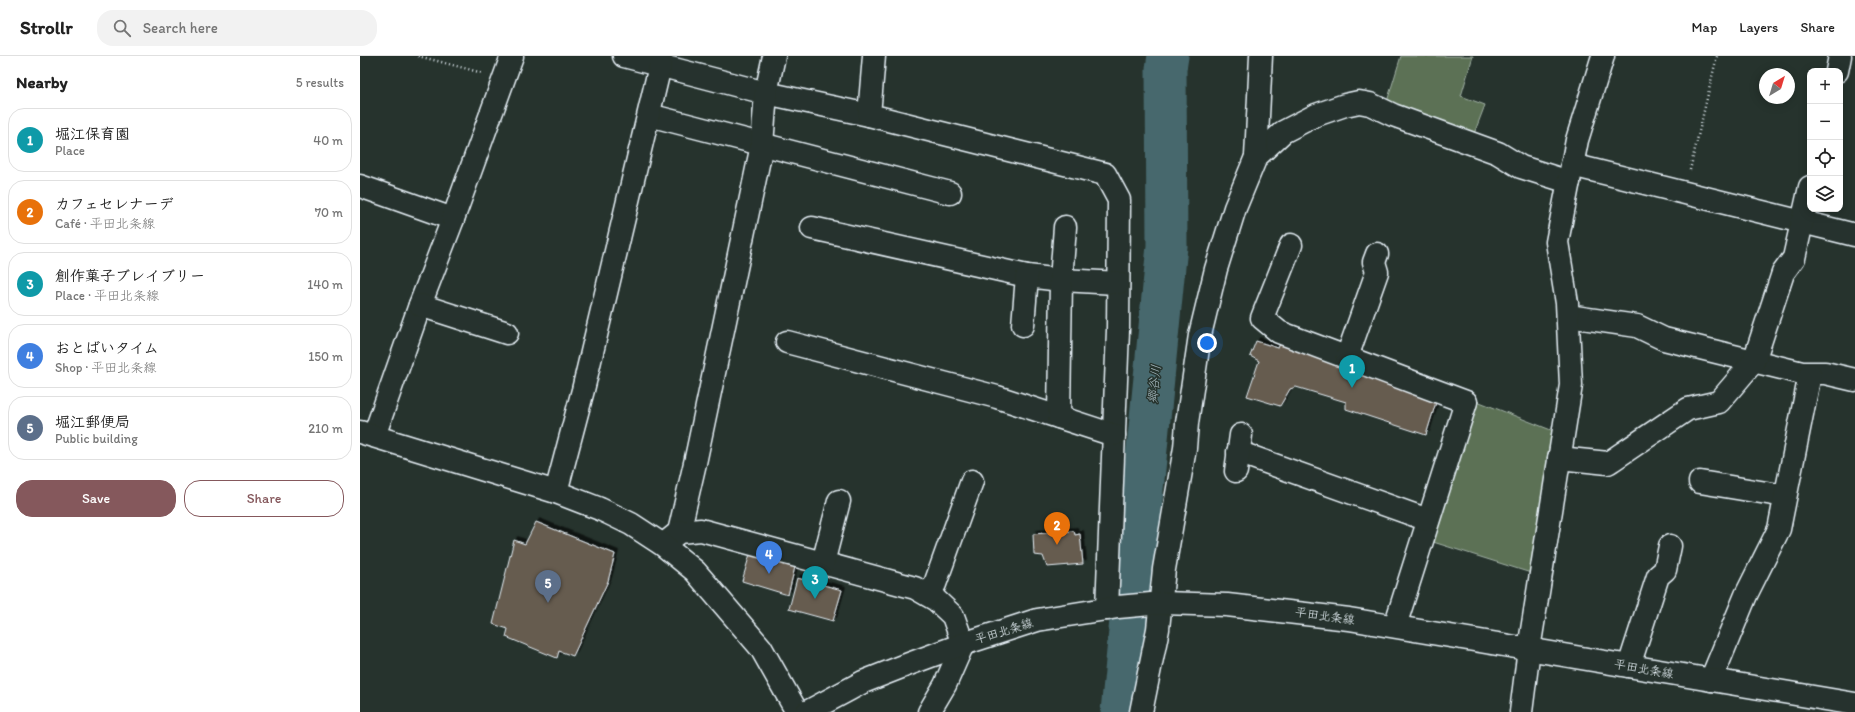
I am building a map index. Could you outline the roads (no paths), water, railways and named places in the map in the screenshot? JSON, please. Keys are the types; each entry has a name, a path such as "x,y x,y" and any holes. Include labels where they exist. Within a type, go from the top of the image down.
{"street":[{"path":"512,56 453,219 420,305 367,434 556,492 600,509 631,524 671,538 701,530 915,588 936,600 953,616 963,644 945,685 930,712"},
{"path":"624,56 766,93 869,115 1105,174 1119,200 1112,608"},
{"path":"671,538 695,463 762,145 766,93 774,56"},
{"path":"869,115 874,56"},
{"path":"1141,712 1158,629 1158,603 1185,448 1187,423 1200,334 1216,269 1230,223 1256,157 1261,56"},
{"path":"1521,712 1529,650 1571,385 1568,316 1557,242 1577,140 1603,56"},
{"path":"1838,68 1840,56"},
{"path":"556,492 583,390 660,66"},
{"path":"1256,157 1283,132 1316,115 1359,102 1370,104 1393,115 1498,153 1521,167 1571,173 1685,193 1855,235"},
{"path":"649,115 950,193"},
{"path":"360,186 453,219"},
{"path":"1559,458 1608,463 1688,409 1719,402 1754,361 1784,273 1794,258 1807,200"},
{"path":"812,228 1027,276 1061,280 1118,283"},
{"path":"1059,417 1061,280 1065,228"},
{"path":"1291,245 1262,318 1279,332 1466,402 1395,626"},
{"path":"1346,357 1378,272 1374,262 1377,254"},
{"path":"1023,325 1027,276"},
{"path":"420,305 507,333"},
{"path":"1568,316 1637,326 1664,339 1810,374 1825,374 1855,380"},
{"path":"787,342 997,397 1114,435"},
{"path":"1711,680 1746,595 1778,529 1810,374"},
{"path":"1238,453 1428,520"},
{"path":"928,595 935,584 972,481"},
{"path":"1700,482 1786,496"},
{"path":"823,563 839,500"},
{"path":"671,538 695,571 761,648 797,712"},
{"path":"1629,666 1658,576 1665,570 1670,546"},
{"name":"平田北条線","path":"808,712 863,682 963,644 1037,620 1112,608 1158,603 1228,605 1326,616 1395,626 1529,650 1855,704"}],"waterway":[{"name":"郷谷川","path":"1121,712 1167,246 1166,69 1168,56"}],"place":[{"name":"堀江保育園","path":"1352,388"},
{"name":"カフェセレナーデ","path":"1057,545"},
{"name":"おとばいタイム","path":"769,574"},
{"name":"創作菓子ブレイブリー","path":"815,599"},
{"name":"堀江郵便局","path":"548,603"}]}
